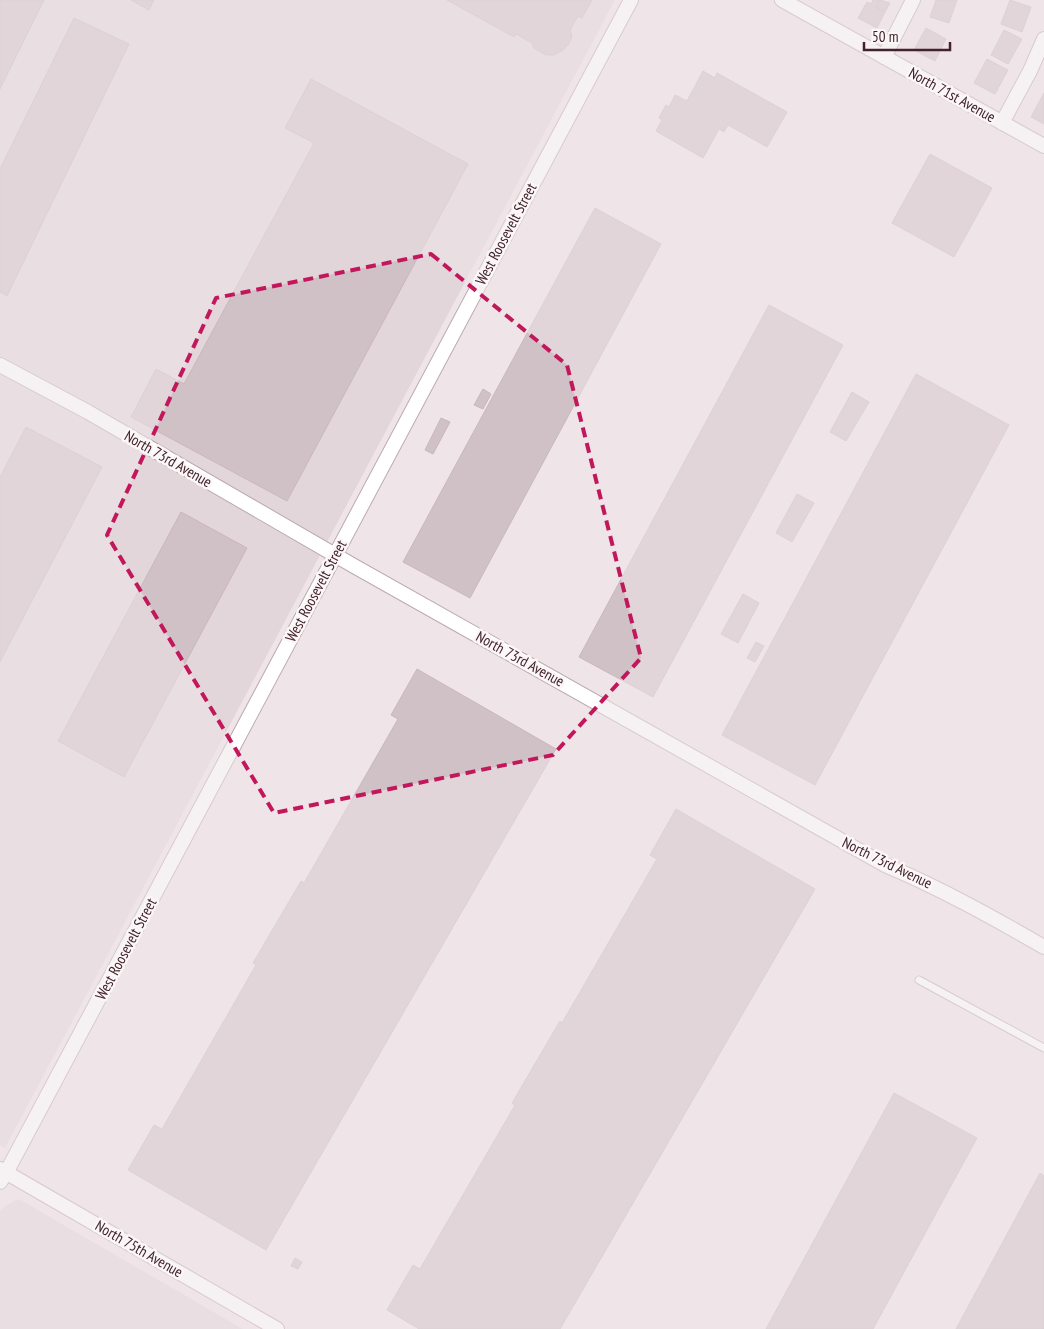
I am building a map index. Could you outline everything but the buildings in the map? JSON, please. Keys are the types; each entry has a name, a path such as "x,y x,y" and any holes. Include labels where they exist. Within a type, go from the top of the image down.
{"street":[{"name":"West Roosevelt Street","path":"2,1174 631,0"},
{"name":"North 71st Avenue","path":"782,0 1044,146"},
{"path":"884,57 913,0"},
{"path":"1002,123 1030,71 1044,39"},
{"name":"North 73rd Avenue","path":"0,365 88,412 335,555 884,865 923,881 970,905 1044,947"},
{"name":"North 75th Avenue","path":"2,1174 278,1329"}],"lane":[{"path":"919,980 1044,1048"}],"highlighted area":[{"path":"431,254 567,365 641,658 553,755 274,813 107,535 216,298"}],"shaded area":[{"path":"0,0 615,0 5,1148 0,1145"},
{"path":"18,1199 243,1329 0,1329 0,1211"}]}
